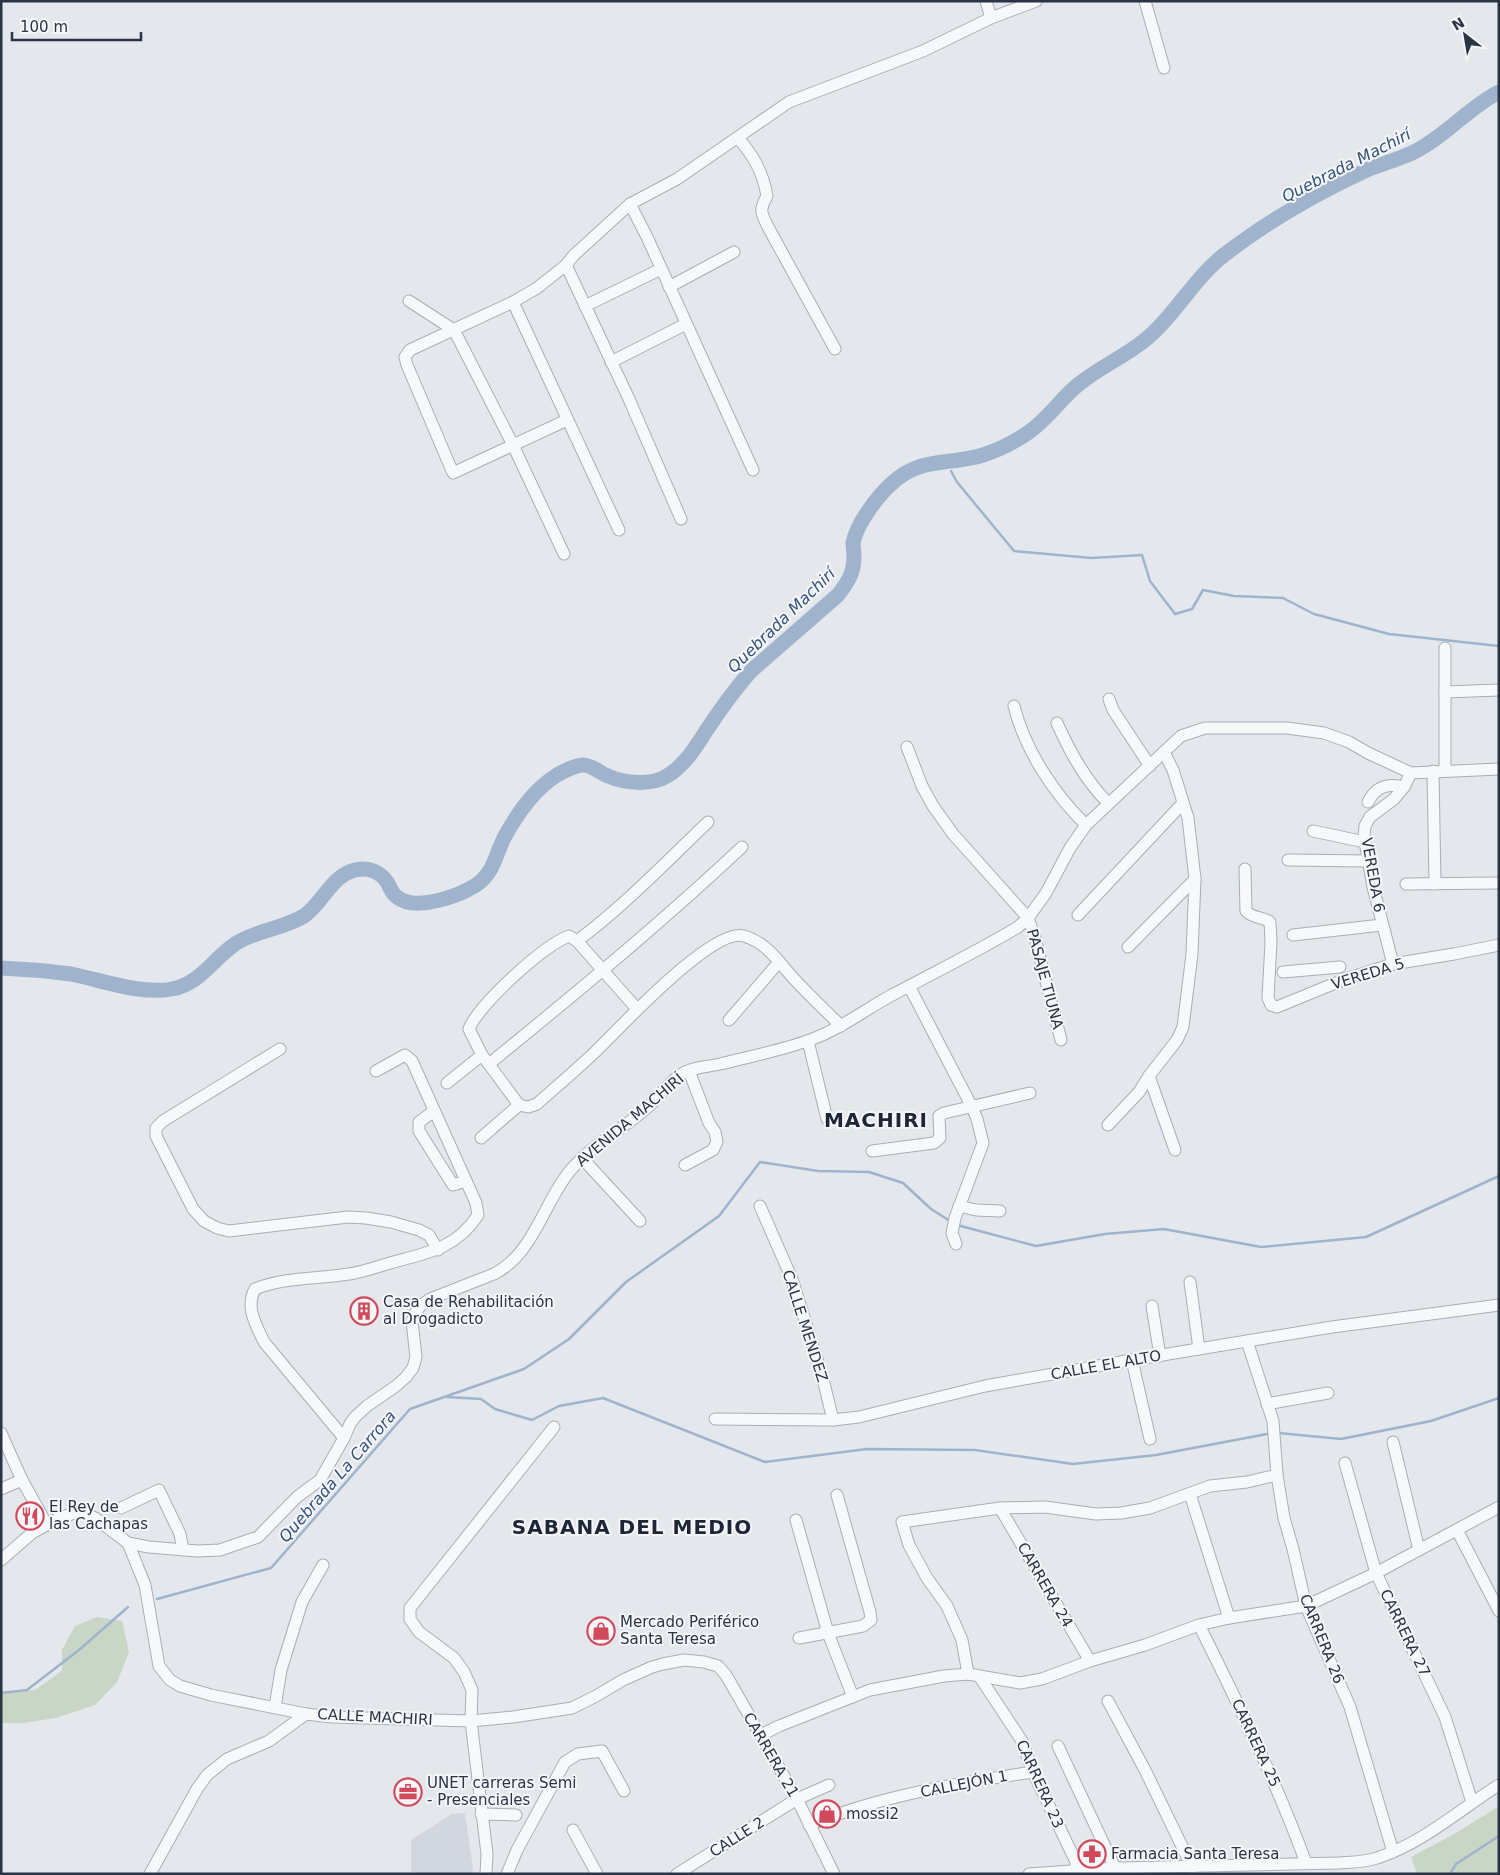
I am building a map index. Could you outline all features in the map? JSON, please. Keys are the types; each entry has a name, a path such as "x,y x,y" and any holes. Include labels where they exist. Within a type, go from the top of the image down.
{"street":[{"path":"977,1 988,10"},
{"path":"567,420 453,473 407,365 406,357 410,350 512,302 537,288 566,265 574,255 630,204 677,179 789,102 923,51 988,10 1036,1"},
{"path":"1145,1 1164,68"},
{"path":"738,138 752,154 760,169 767,196 762,204 761,212 835,349"},
{"path":"630,204 662,269 753,470"},
{"path":"669,287 734,252"},
{"path":"566,265 681,519"},
{"path":"585,306 662,269"},
{"path":"408,301 454,330 513,445 564,554"},
{"path":"512,302 619,530"},
{"path":"611,362 686,324"},
{"path":"1445,648 1445,770"},
{"path":"1445,692 1499,690"},
{"path":"1109,699 1113,710 1150,766"},
{"path":"1014,706 1035,758 1067,806 1086,825"},
{"path":"1057,723 1073,757 1098,793 1108,803"},
{"name":"AVENIDA MACHIRÍ","path":"128,1544 183,1550 220,1550 258,1538 297,1497 320,1480 355,1417 406,1377 413,1368 416,1357 412,1321 414,1314 420,1306 430,1299 494,1274 518,1256 532,1236 559,1186 582,1158 594,1147 647,1108 681,1075 689,1071 808,1041 841,1026 909,986 1018,927 1028,918 1046,893 1070,848 1086,825 1181,736 1205,728 1287,728 1324,732 1411,773"},
{"path":"907,747 932,806 953,834 1028,918"},
{"path":"1108,1125 1139,1092 1177,1040 1184,1027 1192,954 1194,879 1188,818 1173,770 1164,752"},
{"path":"1411,773 1499,769"},
{"path":"1433,771 1435,884"},
{"name":"VEREDA 6","path":"1393,964 1368,861 1365,826 1370,817 1394,799 1404,788 1411,773"},
{"path":"1368,802 1371,795 1380,787 1388,785 1404,788"},
{"path":"1078,915 1158,828 1183,804"},
{"path":"577,941 598,926 708,822"},
{"path":"1313,830 1365,842"},
{"path":"447,1083 485,1059 603,971 688,898 742,847"},
{"path":"1288,860 1368,861"},
{"name":"VEREDA 5","path":"1245,868 1246,911 1251,916 1265,918 1270,922 1271,942 1268,998 1271,1005 1277,1007 1343,980 1393,964 1499,945"},
{"path":"1128,947 1194,879"},
{"path":"1406,884 1499,883"},
{"name":"PASAJE TIUNA","path":"1028,918 1035,938 1061,1040"},
{"path":"1293,935 1382,924"},
{"path":"637,1009 577,941 569,936 559,939 520,971 486,1003 469,1029 485,1059 519,1105 528,1107 537,1104 599,1048 637,1009 687,965 725,938 738,934 753,939 768,948 795,980 841,1026"},
{"path":"729,1020 779,962"},
{"path":"1283,972 1340,967"},
{"path":"1310,970 1311,993"},
{"path":"909,986 972,1107 983,1143 955,1218 954,1238"},
{"path":"808,1041 827,1119"},
{"path":"280,1049 156,1128 156,1136 193,1209 204,1222 229,1231 348,1217 391,1222 429,1235 438,1250"},
{"path":"344,1438 264,1342 251,1309 251,1297 255,1289 265,1285 352,1274 438,1250 470,1227 478,1215 476,1203 412,1061 406,1055 376,1071"},
{"path":"684,1165 713,1150 718,1142 689,1071"},
{"path":"1149,1076 1175,1150"},
{"path":"872,1151 934,1143 940,1138 939,1116 944,1113 1030,1093"},
{"path":"481,1138 519,1105"},
{"path":"434,1111 419,1122 419,1131 454,1186 466,1181"},
{"path":"582,1158 640,1221"},
{"name":"CALLE MENDEZ","path":"760,1206 792,1279 822,1375 833,1420"},
{"path":"959,1206 976,1210 1000,1211"},
{"path":"1190,1282 1199,1349"},
{"name":"CALLE EL ALTO","path":"715,1420 833,1420 859,1417 985,1386 1132,1360 1360,1323 1499,1305"},
{"path":"1152,1306 1160,1356"},
{"name":"CARRERA 26","path":"1247,1341 1273,1421 1277,1475 1284,1518 1306,1606 1350,1707 1393,1852"},
{"path":"1132,1360 1150,1439"},
{"path":"1267,1404 1328,1392"},
{"path":"486,1874 488,1854 481,1814 471,1721 472,1690 464,1672 454,1658 419,1632 410,1619 410,1608 554,1427"},
{"path":"1,1433 22,1480 47,1525"},
{"path":"1393,1442 1419,1550"},
{"name":"CARRERA 27","path":"1345,1463 1376,1573 1445,1717 1472,1802"},
{"path":"1000,1508 1045,1507 1096,1514 1121,1513 1150,1508 1210,1486 1248,1482 1277,1475"},
{"path":"1,1490 22,1480"},
{"path":"121,1508 159,1490 180,1534 183,1550"},
{"path":"1190,1494 1229,1618"},
{"path":"798,1638 863,1626 871,1620 837,1495"},
{"path":"761,1735 779,1726 878,1688 944,1676 974,1675 1020,1683 1042,1679 1090,1661 1145,1645 1199,1624 1306,1606 1376,1573 1499,1507"},
{"name":"CARRERA 23","path":"1000,1508 902,1522 909,1545 927,1578 947,1606 962,1640 974,1675 1022,1741 1033,1772 1076,1862 1076,1872"},
{"name":"CARRERA 24","path":"1000,1508 1090,1661"},
{"path":"1,1560 32,1533 65,1516 84,1513 106,1525 128,1544"},
{"path":"796,1520 828,1633 853,1697"},
{"path":"1457,1530 1499,1611"},
{"name":"CALLE MACHIRI","path":"128,1544 145,1585 159,1666 170,1680 180,1686 212,1695 306,1714 341,1717 471,1721 572,1708 623,1680 663,1664 684,1660 704,1662 718,1666"},
{"path":"275,1707 281,1670 302,1602 323,1565"},
{"name":"CARRERA 25","path":"1199,1624 1284,1804 1306,1864"},
{"name":"CARRERA 21","path":"718,1666 726,1675 797,1799 834,1874"},
{"path":"1108,1701 1146,1772 1192,1867"},
{"path":"150,1874 197,1789 207,1775 227,1760 269,1741 306,1714"},
{"path":"1058,1746 1115,1868"},
{"path":"507,1874 517,1850 565,1762 578,1754 602,1751 624,1791"},
{"name":"CALLEJÓN 1","path":"809,1825 836,1814 953,1784 1033,1772"},
{"name":"CALLE 2","path":"677,1874 797,1799 829,1785"},
{"path":"1029,1874 1115,1868 1306,1864 1376,1859 1427,1835 1499,1785"},
{"path":"481,1814 516,1815"},
{"path":"573,1830 597,1874"}],"shaded area":[{"path":"465,1813 473,1869 471,1874 411,1874 411,1840 452,1814"}],"green space":[{"path":"97,1617 122,1621 129,1652 117,1682 95,1705 56,1718 23,1723 1,1723 1,1691 35,1690 62,1671 62,1650 75,1626"},
{"path":"1499,1806 1499,1874 1417,1874 1411,1857 1456,1833"}],"waterway":[{"name":"Quebrada Machirí","path":"1,968 71,974 147,990 172,989 191,982 227,950 243,939 304,916 311,911 333,884 347,873 355,870 369,870 381,875 395,896 415,903 448,898 476,885 487,875 504,838 526,803 548,781 570,768 586,765 605,775 629,782 653,781 667,776 689,756 727,700 751,671 838,595 852,572 854,562 853,543 858,528 879,497 890,485 912,470 934,463 983,455 1001,448 1024,435 1043,421 1066,395 1079,384 1148,337 1166,320 1214,263 1241,242 1331,187 1426,145 1477,106 1499,92"},
{"name":"Quebrada Machirí","path":"1434,134 1499,93"},
{"path":"951,471 957,482 1014,551 1092,558 1142,555 1150,581 1175,614 1192,609 1203,590 1234,596 1283,598 1314,614 1389,634 1499,646"},
{"name":"Quebrada La Carrora","path":"157,1599 271,1568 410,1409 524,1369 569,1339 626,1282 719,1216 760,1162 818,1171 869,1172 903,1183 931,1209 950,1221"},
{"name":"Quebrada La Carrora","path":"957,1225 1036,1246 1105,1234 1164,1229 1261,1247 1366,1237 1499,1176"},
{"path":"447,1397 481,1399 495,1409 532,1420 559,1406 603,1398 765,1462 867,1449 975,1450 1073,1464 1156,1455 1267,1434"},
{"path":"1279,1433 1341,1439 1431,1421 1499,1398"},
{"name":"Quebrada La Carrora","path":"1,1693 27,1690 79,1650 128,1607"},
{"path":"1450,1874 1456,1864 1499,1836"}],"place":[{"name":"Casa de Rehabilitación al Drogadicto","path":"364,1311"},
{"name":"El Rey de las Cachapas","path":"30,1516"},
{"name":"Mercado Periférico Santa Teresa","path":"601,1631"},
{"name":"UNET carreras Semi - Presenciales","path":"408,1792"},
{"name":"mossi2","path":"827,1814"},
{"name":"Farmacia Santa Teresa","path":"1092,1854"}],"district":[{"name":"MACHIRI","path":"876,1120"},
{"name":"SABANA DEL MEDIO","path":"632,1527"}]}
